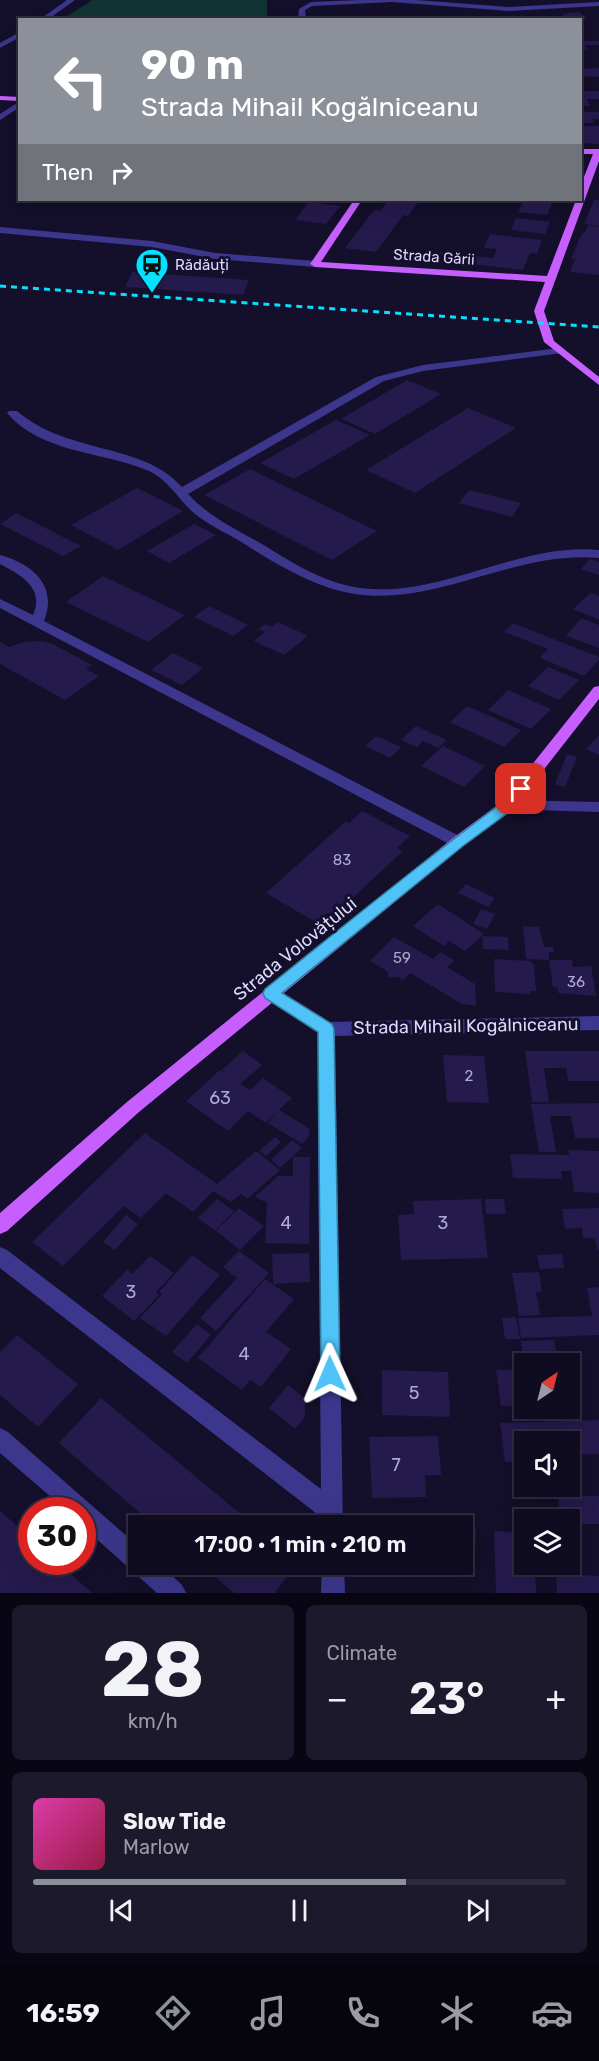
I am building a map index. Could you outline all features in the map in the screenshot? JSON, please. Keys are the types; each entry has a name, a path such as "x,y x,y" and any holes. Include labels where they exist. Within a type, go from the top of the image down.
{"main road":[{"path":"0,98 18,101"},
{"path":"582,151 599,152 582,196"},
{"path":"315,264 357,201"},
{"path":"580,201 539,311 546,335 559,351 599,382"},
{"name":"Strada Gării","path":"315,264 550,279"},
{"name":"Strada Volovățului","path":"0,1225 133,1107 458,842 508,805 599,690"}],"street":[{"path":"45,18 72,0"},
{"path":"302,18 302,9 311,3 388,1 509,9 599,4"},
{"path":"509,9 513,18"},
{"path":"0,46 18,35"},
{"path":"0,117 4,110 18,102"},
{"name":"Strada Gării","path":"0,230 152,244 215,256 315,264"},
{"path":"181,493 380,380 423,368 559,351"},
{"path":"13,413 23,423 64,443 112,455 158,471 195,508 283,562 332,584 362,592 417,589 458,580 528,559 566,552 582,551 599,554"},
{"path":"0,558 33,576 41,585 43,604 37,622"},
{"path":"0,603 458,842"},
{"path":"508,805 599,807"},
{"path":"271,993 326,1029 332,1515"},
{"name":"Strada Mihail Kogălniceanu","path":"326,1029 599,1023"},
{"path":"0,1256 327,1515"},
{"path":"0,1438 66,1497"},
{"path":"96,1524 128,1552"},
{"path":"154,1575 174,1593"},
{"path":"333,1575 333,1593"}],"green space":[{"path":"93,0 267,0 267,18 64,18"}],"building":[{"path":"579,12 587,18 566,18 561,14"},
{"path":"582,41 599,41 599,45 585,45 588,50 582,50"},
{"path":"599,68 599,77 582,76 582,69"},
{"path":"582,91 599,91 599,99 587,99 590,106 582,106"},
{"path":"582,112 599,112 599,119 593,119 594,123 582,123"},
{"path":"582,126 599,126 599,144 582,143"},
{"path":"594,200 599,200 599,226 584,224"},
{"path":"388,201 419,201 408,216 403,215 376,252 345,248 374,210 380,211"},
{"path":"524,201 552,203 547,215 518,212"},
{"path":"309,202 340,206 326,224 295,220"},
{"path":"516,218 550,222 545,234 511,230"},
{"path":"588,225 599,227 599,275 570,272 575,259 571,259"},
{"path":"490,234 542,240 537,254 530,253 523,270 436,260 440,252 493,258 497,249 484,248"},
{"path":"132,272 249,280 243,295 125,287"},
{"path":"407,380 441,394 375,434 341,419"},
{"path":"468,408 516,428 415,493 366,470"},
{"path":"336,420 370,435 294,479 260,463"},
{"path":"250,469 377,531 332,560 204,495"},
{"path":"137,488 183,511 118,550 71,525"},
{"path":"469,490 521,503 512,517 459,503"},
{"path":"16,513 81,546 63,556 0,524"},
{"path":"194,524 216,535 169,563 147,551"},
{"path":"590,559 599,562 599,575 581,569"},
{"path":"103,576 185,615 148,642 66,602"},
{"path":"590,593 599,596 599,620 573,609"},
{"path":"209,606 248,625 233,636 194,617"},
{"path":"581,618 599,625 599,648 566,636"},
{"path":"278,622 308,636 284,655 254,641 265,632 258,629 265,624 272,627"},
{"path":"513,623 599,657 599,660 584,676 540,658 548,649 504,632"},
{"path":"0,642 9,647 24,642 51,643 92,665 86,669 99,676 65,700 0,664"},
{"path":"173,653 203,668 182,685 151,670"},
{"path":"548,667 579,680 559,700 528,686"},
{"path":"508,690 551,709 531,729 488,710"},
{"path":"467,706 521,730 504,747 450,722"},
{"path":"416,726 447,740 438,748 423,741 417,747 401,740"},
{"path":"599,735 599,755 586,749"},
{"path":"376,736 401,747 390,758 365,746"},
{"path":"443,746 485,766 464,787 421,766"},
{"path":"567,754 577,757 565,787 555,784"},
{"path":"362,811 410,836 397,848 403,851 333,916 328,913 317,923 266,893 346,821 349,823"},
{"path":"466,884 495,898 488,907 458,893"},
{"path":"438,904 484,934 465,951 449,941 444,946 413,926"},
{"path":"481,909 495,914 487,929 473,924"},
{"path":"523,926 539,927 544,947 553,947 554,952 549,952 549,960 526,959"},
{"path":"482,936 508,937 509,950 483,949"},
{"path":"394,937 433,959 440,952 454,960 447,967 475,984 476,1006 462,1004 410,973 403,980 398,977 389,977 387,971 370,961"},
{"path":"494,959 529,961 534,964 536,991 530,991 530,994 495,992"},
{"path":"549,960 572,960 573,967 591,966 596,996 558,993 557,987 553,987"},
{"path":"243,1051 262,1065 240,1084 250,1090 263,1078 292,1098 279,1110 310,1129 309,1136 302,1144 268,1123 277,1112 266,1123 248,1111 228,1131 186,1101 220,1070 228,1075 222,1070"},
{"path":"525,1051 599,1051 599,1081 568,1081 566,1068 544,1068 549,1102 532,1102"},
{"path":"443,1055 484,1056 489,1103 447,1102"},
{"path":"599,1103 599,1138 575,1138 571,1116 550,1116 556,1152 539,1152 531,1104"},
{"path":"145,1133 217,1184 256,1151 280,1170 247,1199 241,1194 231,1202 213,1191 193,1212 166,1193 141,1218 124,1206 63,1266 32,1242"},
{"path":"275,1137 281,1142 266,1156 259,1151"},
{"path":"292,1140 302,1148 280,1168 271,1160"},
{"path":"568,1150 599,1151 599,1193 574,1192 571,1171 561,1171 562,1179 513,1178 510,1154 569,1155"},
{"path":"293,1157 310,1157 309,1244 265,1243 267,1203 255,1197 278,1176 293,1176"},
{"path":"217,1199 234,1211 215,1231 198,1218"},
{"path":"481,1199 488,1258 401,1260 398,1215 414,1214 413,1201"},
{"path":"485,1199 504,1199 506,1214 486,1214"},
{"path":"239,1208 264,1226 240,1250 216,1231"},
{"path":"599,1208 599,1250 597,1250 595,1238 583,1238 582,1228 565,1229 562,1209"},
{"path":"126,1215 138,1224 115,1250 103,1242"},
{"path":"239,1251 269,1273 216,1331 200,1318 237,1278 223,1267"},
{"path":"309,1253 310,1282 273,1284 272,1254"},
{"path":"562,1254 564,1268 540,1269 537,1255"},
{"path":"192,1255 220,1275 166,1336 140,1318 162,1294 159,1292"},
{"path":"150,1256 174,1273 156,1292 159,1295 134,1321 102,1296 127,1270 132,1274"},
{"path":"539,1272 542,1292 536,1292 540,1315 519,1316 512,1273"},
{"path":"265,1279 294,1299 266,1332 291,1349 261,1387 250,1380 242,1390 198,1358"},
{"path":"599,1287 599,1335 521,1338 518,1318 592,1316 587,1288"},
{"path":"516,1317 520,1339 505,1339 502,1318"},
{"path":"197,1324 211,1335 187,1363 172,1352"},
{"path":"17,1335 78,1384 38,1427 0,1395 0,1352"},
{"path":"554,1340 556,1353 523,1353 521,1341"},
{"path":"382,1370 448,1372 450,1417 382,1415"},
{"path":"496,1370 514,1370 514,1406 501,1406"},
{"path":"288,1385 305,1399 305,1417 295,1429 269,1408"},
{"path":"101,1398 242,1515 142,1515 59,1443"},
{"path":"599,1420 599,1454 580,1455 580,1431 514,1431 514,1462 505,1462 500,1423"},
{"path":"438,1436 441,1475 425,1475 426,1497 372,1498 369,1437"},
{"path":"599,1496 599,1524 580,1524 580,1509 560,1509 558,1497"},
{"path":"0,1511 18,1527 18,1575 72,1575 92,1593 0,1593"},
{"path":"473,1529 476,1529 475,1548 473,1548"},
{"path":"494,1531 514,1532 514,1575 535,1575 536,1593 496,1593"},
{"path":"214,1575 288,1575 275,1593 234,1593"},
{"path":"556,1575 599,1576 599,1593 557,1593"}],"railway":[{"path":"0,286 599,327"}],"place":[{"name":"Rădăuți","path":"152,294"}],"route":[{"path":"330,1374 326,1029 271,993 458,842 508,805 521,789"}]}
